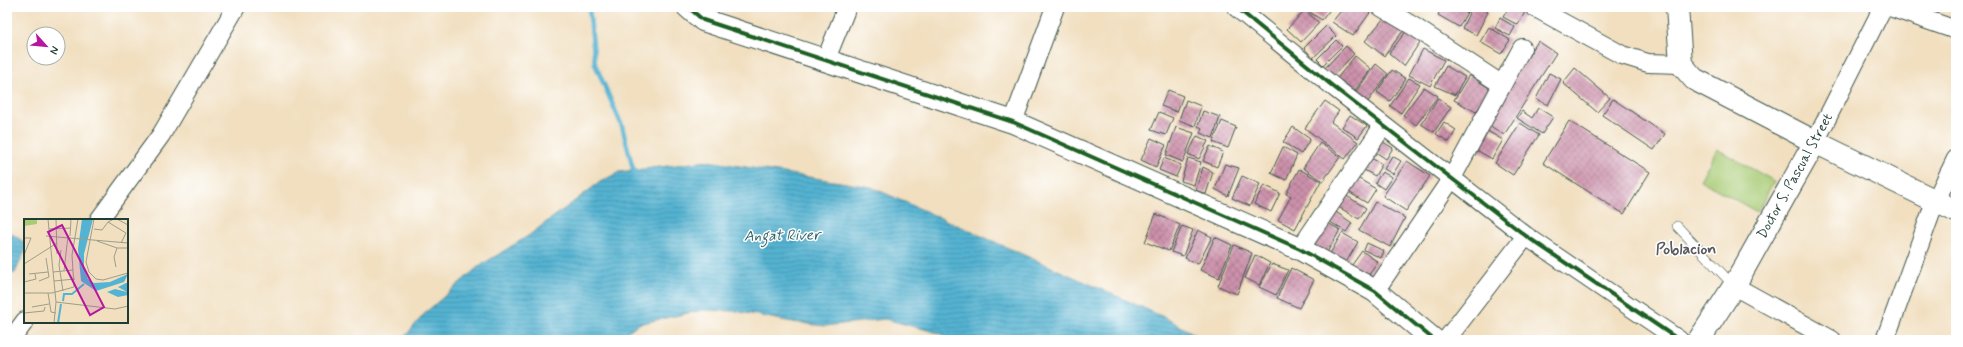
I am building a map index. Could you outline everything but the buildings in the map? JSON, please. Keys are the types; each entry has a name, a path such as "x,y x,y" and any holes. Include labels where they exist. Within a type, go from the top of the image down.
{"street":[{"path":"100,219 162,135 236,7"},
{"path":"688,7 703,20 826,59 1013,122 1300,249 1375,291 1434,340"},
{"path":"826,59 847,7"},
{"path":"1013,122 1055,7"},
{"path":"1236,7 1383,126 1526,236 1679,340"},
{"path":"1381,7 1413,26 1501,84"},
{"path":"1534,7 1622,55 1648,62 1681,64"},
{"path":"1677,7 1681,64 1694,79 1815,142 1956,211"},
{"name":"Doctor S. Pascual Street","path":"1699,340 1734,286 1815,142 1883,7"},
{"path":"1890,7 1956,30"},
{"path":"1375,291 1452,178 1501,84 1522,48"},
{"path":"1300,249 1383,126"},
{"path":"1885,340 1935,202 1956,159"},
{"path":"1446,340 1526,236"},
{"path":"1734,286 1832,340"}],"lane":[{"path":"1677,226 1734,286"}],"green space":[{"path":"1717,149 1774,181 1757,212 1700,180"}],"water":[{"name":"Angat River","path":"708,161 871,187 1166,318 1205,340 949,340 939,333 885,319 825,326 792,322 736,311 702,310 638,324 615,340 402,340 426,312 478,267 528,236 600,182 619,172"},
{"path":"7,230 24,242 24,253 15,273 7,274"}],"waterway":[{"path":"589,7 595,64 622,126 635,176"}],"cycle path":[{"path":"688,7 703,20 1013,122 1300,249 1375,291 1434,340"},
{"path":"1236,7 1335,88 1526,236 1679,340"}],"district":[{"name":"Poblacion","path":"1686,249"}]}
